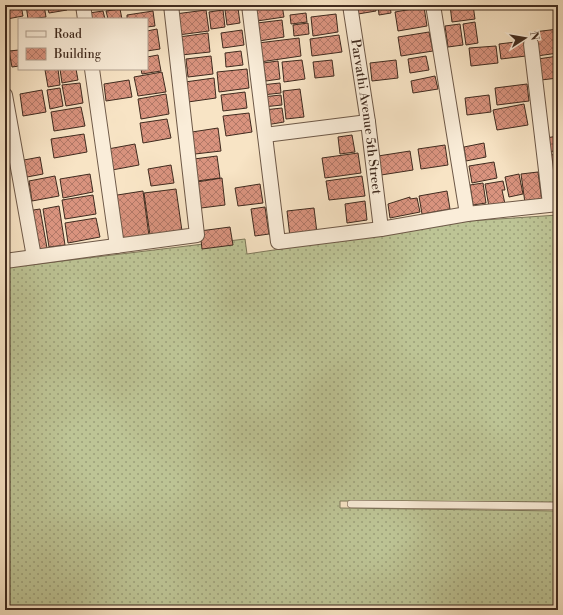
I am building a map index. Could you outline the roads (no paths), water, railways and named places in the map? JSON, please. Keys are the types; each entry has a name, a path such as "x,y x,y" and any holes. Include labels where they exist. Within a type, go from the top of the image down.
{"street":[{"path":"83,5 85,18"},
{"path":"5,261 197,235 170,5"},
{"path":"249,5 278,242 381,229 467,214 554,204 532,44"},
{"name":"Parvathi Avenue 5th Street","path":"350,5 368,122 381,229"},
{"path":"433,5 467,214"},
{"path":"92,70 117,246"},
{"path":"5,95 34,257"},
{"path":"265,135 368,122"}],"lane":[{"path":"351,504 558,506"}]}
